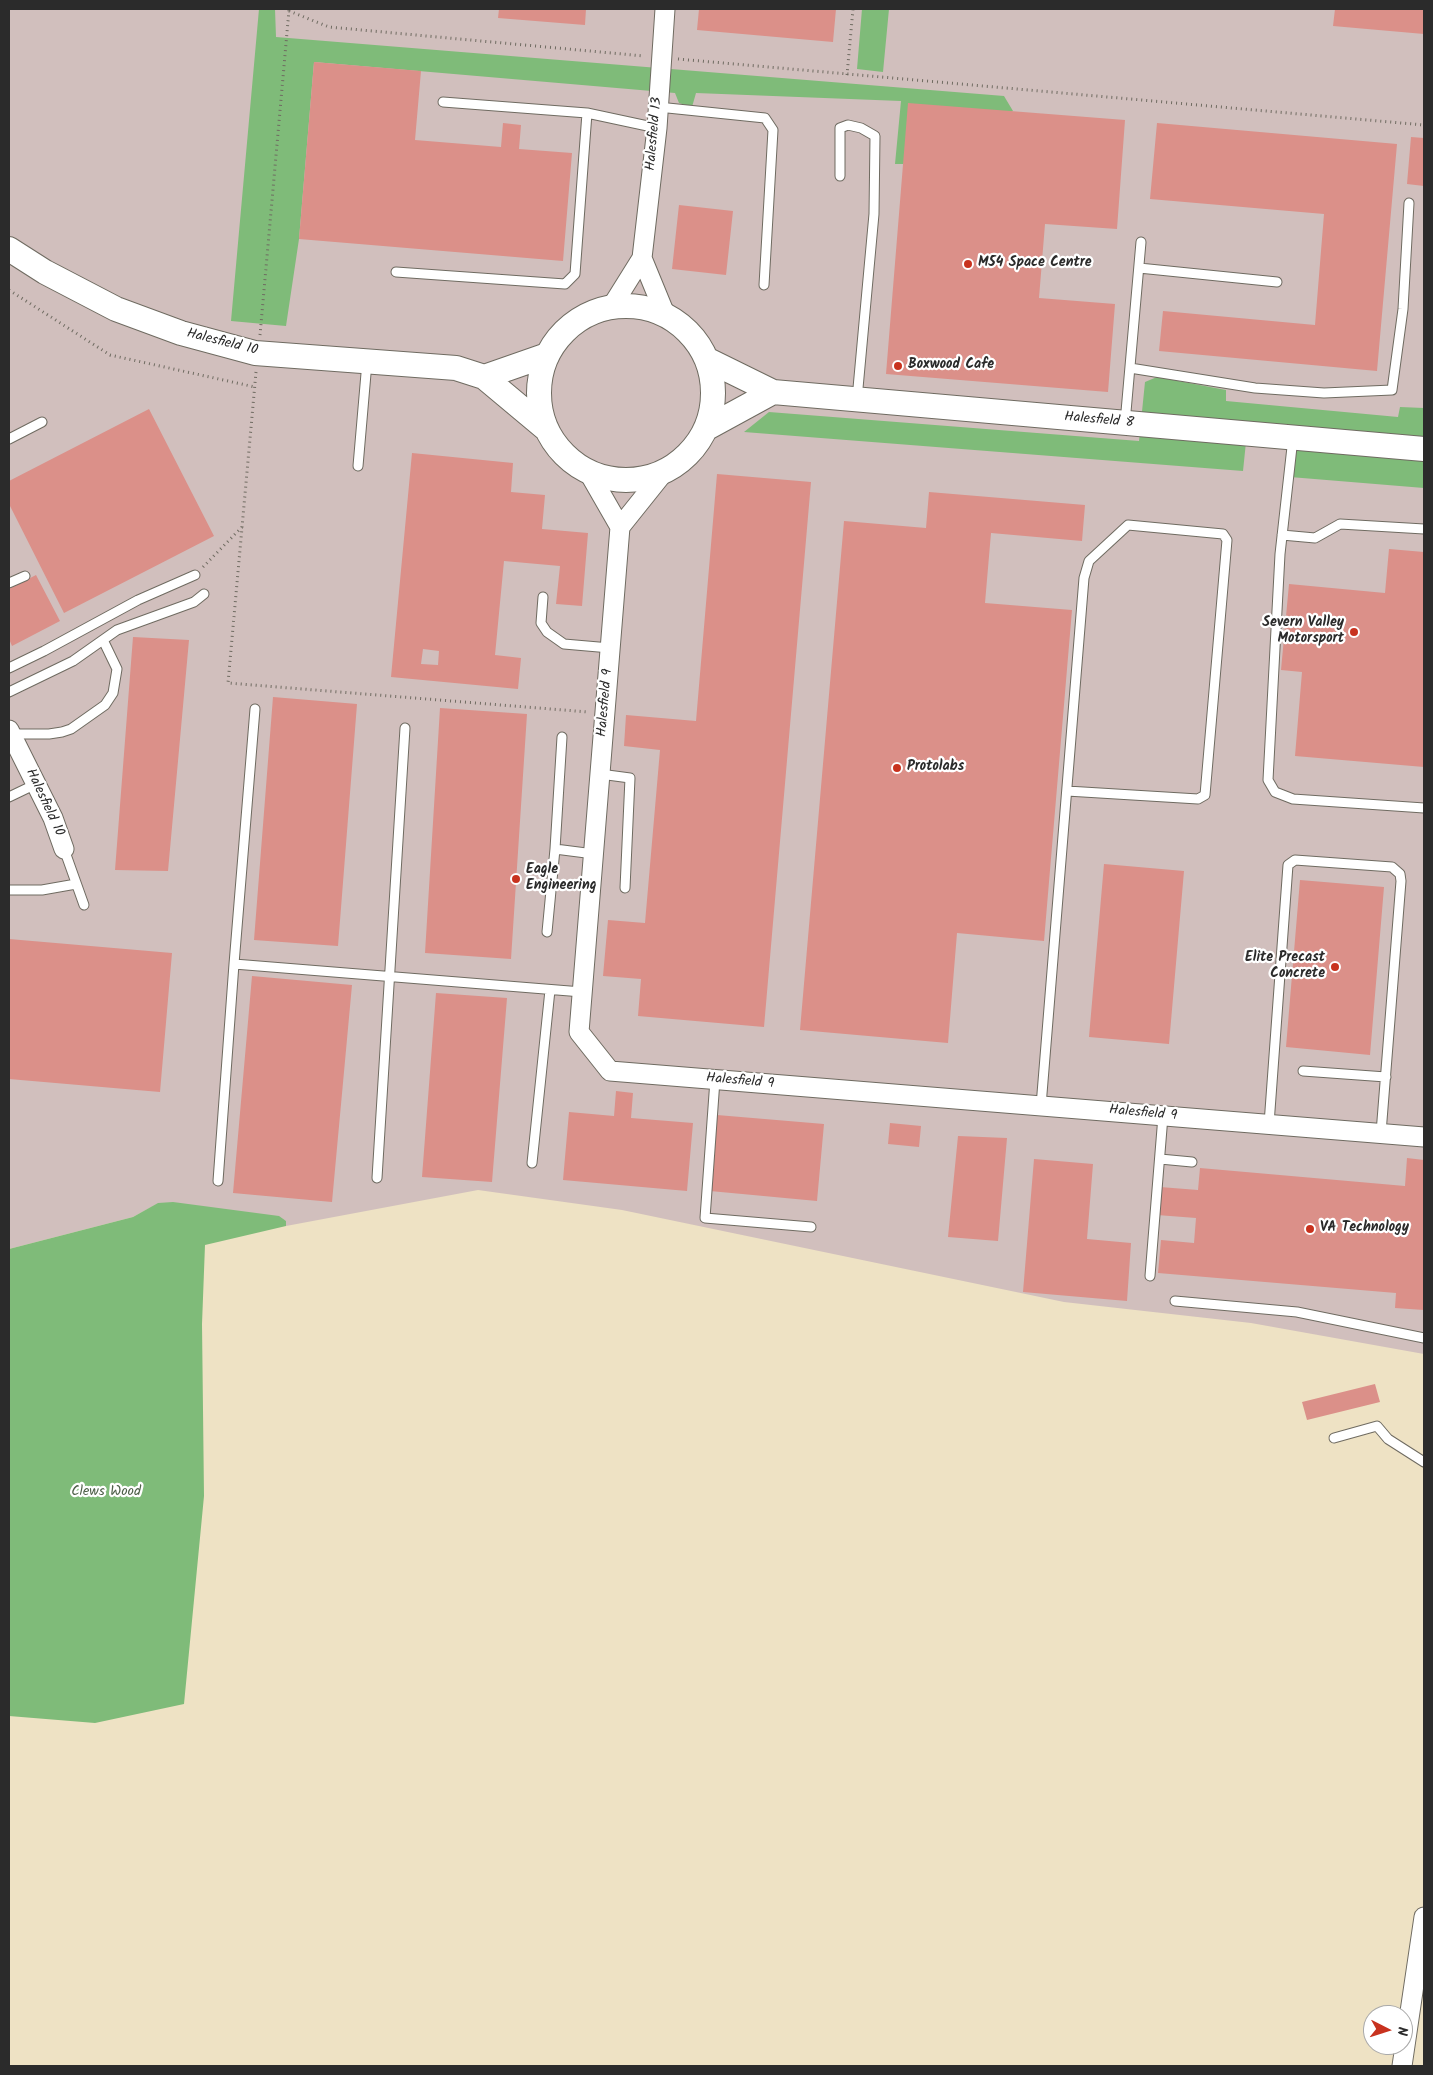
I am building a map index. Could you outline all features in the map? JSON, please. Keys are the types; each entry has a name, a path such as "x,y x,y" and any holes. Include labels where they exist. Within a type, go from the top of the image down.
{"street":[{"name":"Halesfield 13","path":"642,258 657,128 665,9"},
{"name":"Halesfield 10","path":"9,249 45,272 116,310 181,333 255,353 456,368 484,377 545,428"},
{"path":"612,306 642,258"},
{"path":"642,258 665,314"},
{"path":"589,473 620,527 660,476 680,463 707,428 714,400 712,374 708,360 702,348 685,328 665,314 628,305 612,306 580,318 558,337 547,355 539,379 539,406 545,428 560,452 589,473 620,481 660,476"},
{"path":"484,377 547,355"},
{"name":"Halesfield 8","path":"708,360 773,392 1424,449"},
{"path":"707,428 773,392"},
{"name":"Halesfield 9","path":"620,527 579,1032 610,1071 1424,1137"},
{"name":"Halesfield 10","path":"10,732 53,818 64,849"},
{"path":"1402,2066 1424,1917"}],"lane":[{"path":"443,102 587,113 657,128"},
{"path":"658,107 765,118 773,130 764,285"},
{"path":"396,272 565,284 575,274 587,113"},
{"path":"840,176 840,128 848,125 861,128 875,136 874,214 857,400"},
{"path":"1130,368 1265,389 1324,393 1392,390 1403,309 1409,203"},
{"path":"1125,423 1141,242"},
{"path":"1139,268 1277,282"},
{"path":"358,466 366,362"},
{"path":"9,439 42,422"},
{"path":"1293,438 1282,535 1268,780 1275,792 1293,798 1424,808"},
{"path":"1282,535 1315,538 1340,524 1424,529"},
{"path":"1041,1106 1084,578 1089,561 1128,526 1223,534 1227,540 1205,794 1198,799 1067,791"},
{"path":"9,668 138,600 195,575"},
{"path":"9,583 25,576"},
{"path":"9,692 73,661 117,630 194,602 204,594"},
{"path":"542,597 541,623 547,632 564,644 610,648"},
{"path":"10,732 49,734 62,732 71,729 105,705 113,693 117,669 103,640"},
{"path":"218,1181 255,709"},
{"path":"377,1178 405,728"},
{"path":"547,932 555,849 562,737"},
{"path":"600,774 630,778 625,888"},
{"path":"9,797 36,784"},
{"path":"64,849 84,905"},
{"path":"555,849 594,854"},
{"path":"1269,1124 1286,872 1291,862 1295,860 1392,867 1400,874 1382,1134"},
{"path":"9,890 42,890 76,884"},
{"path":"234,964 582,992"},
{"path":"532,1163 550,990"},
{"path":"1303,1071 1386,1077"},
{"path":"715,1080 705,1218 811,1227"},
{"path":"1150,1276 1163,1116"},
{"path":"1160,1159 1192,1162"},
{"path":"1175,1301 1297,1312 1424,1338"},
{"path":"1334,1438 1377,1426 1388,1439 1424,1462"}],"path":[{"path":"847,75 853,9"},
{"path":"259,338 289,10 329,27 646,56"},
{"path":"677,59 1424,125"},
{"path":"9,290 110,356 255,387"},
{"path":"257,369 228,683 605,713"},
{"path":"195,575 242,527"}],"shaded area":[{"path":"9,9 1424,9 1424,1354 1251,1323 1064,1302 622,1210 478,1190 286,1226 286,1221 159,1203 133,1217 9,1249"}],"green space":[{"path":"259,9 275,9 276,37 1004,96 1013,111 903,164 895,164 901,101 696,93 692,107 679,103 675,93 314,62 299,239 286,326 231,321"},
{"path":"862,9 889,9 883,72 857,69"},
{"path":"1157,377 1226,390 1226,401 1398,417 1400,407 1424,408 1424,488 1290,477 1292,445 1246,442 1243,471 744,432 769,412 1139,441 1145,382"},
{"name":"Clews Wood","path":"173,1202 279,1216 286,1221 286,1226 205,1245 202,1324 204,1496 184,1704 95,1723 9,1716 9,1249 133,1217 158,1203"}],"building":[{"path":"499,9 586,9 585,25 498,18"},
{"path":"699,9 836,9 833,42 697,30"},
{"path":"1335,9 1424,9 1424,34 1333,26"},
{"path":"314,62 421,71 415,140 501,147 503,123 521,125 519,149 572,153 563,261 299,239"},
{"name":"M54 Space Centre","path":"908,103 1125,120 1117,229 1045,224 1039,298 1115,304 1108,392 886,374"},
{"path":"1157,123 1397,144 1377,371 1159,351 1163,311 1315,325 1324,214 1150,199"},
{"path":"1411,137 1424,138 1424,186 1407,184"},
{"path":"679,205 733,211 726,275 672,269"},
{"path":"149,409 214,536 64,613 9,504 9,481"},
{"path":"412,453 513,463 511,492 545,495 542,529 588,533 582,606 556,604 560,566 504,561 495,655 521,658 518,689 391,677","holes":["423,649 439,651 438,665 421,664"]},
{"path":"717,474 811,482 764,1027 638,1016 641,979 603,976 608,920 645,923 660,750 624,746 626,715 696,721"},
{"name":"Protolabs","path":"929,492 1085,505 1082,541 991,533 985,603 1072,610 1044,941 957,933 948,1043 800,1030 844,521 926,528"},
{"name":"Severn Valley Motorsport","path":"1389,549 1424,552 1424,767 1295,756 1302,672 1281,670 1289,584 1385,593"},
{"path":"36,575 60,621 12,646 9,639 9,589"},
{"path":"133,637 189,640 168,871 115,870"},
{"path":"273,697 357,704 338,946 254,940"},
{"path":"440,708 527,714 511,959 425,953"},
{"path":"1104,864 1184,871 1169,1044 1089,1037"},
{"name":"Elite Precast Concrete","path":"1300,880 1384,887 1370,1055 1286,1047"},
{"path":"9,939 172,953 160,1092 9,1079"},
{"path":"252,976 352,985 332,1202 233,1193"},
{"path":"436,993 507,998 492,1182 422,1177"},
{"path":"616,1091 633,1093 631,1118 693,1123 687,1191 563,1180 569,1112 614,1116"},
{"path":"717,1115 824,1124 817,1201 710,1191"},
{"path":"890,1123 921,1126 919,1147 888,1144"},
{"path":"958,1136 1007,1138 998,1241 948,1237"},
{"name":"VA Technology","path":"1407,1158 1424,1160 1424,1310 1395,1308 1396,1293 1158,1273 1161,1240 1194,1243 1196,1218 1157,1215 1160,1187 1198,1190 1200,1168 1405,1186"},
{"path":"1034,1159 1093,1164 1087,1239 1131,1243 1127,1301 1023,1292"},
{"path":"1375,1384 1380,1402 1307,1420 1302,1402"}],"place":[{"name":"M54 Space Centre","path":"968,264"},
{"name":"Boxwood Cafe","path":"898,366"},
{"name":"Severn Valley Motorsport","path":"1354,632"},
{"name":"Protolabs","path":"897,768"},
{"name":"Eagle Engineering","path":"516,879"},
{"name":"Elite Precast Concrete","path":"1335,967"},
{"name":"VA Technology","path":"1310,1229"}]}
